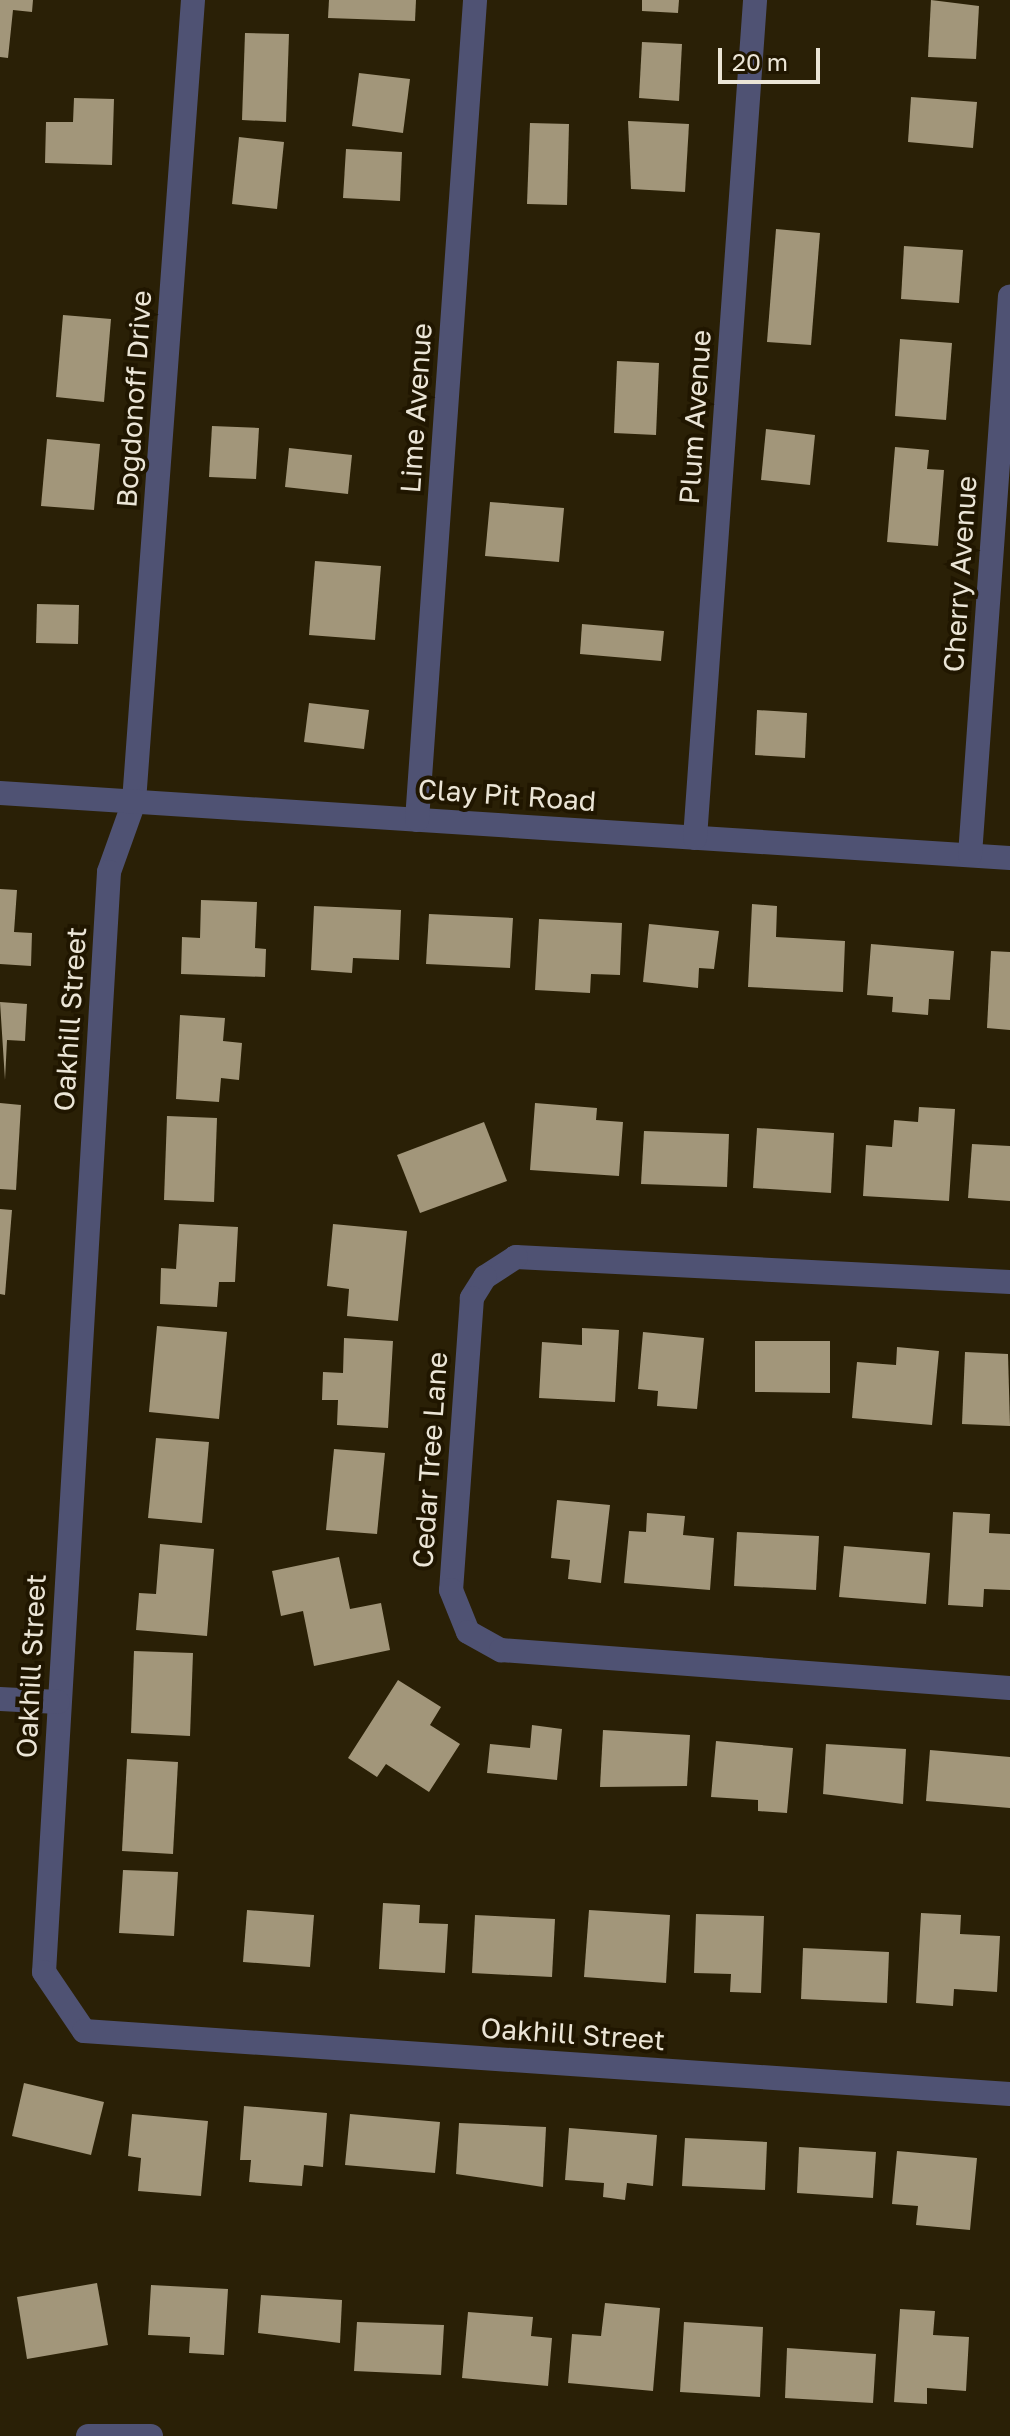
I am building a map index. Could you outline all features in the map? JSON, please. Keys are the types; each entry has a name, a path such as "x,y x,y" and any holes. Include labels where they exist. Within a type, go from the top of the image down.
{"street":[{"name":"Bogdonoff Drive","path":"134,802 193,0"},
{"name":"Lime Avenue","path":"417,820 475,0"},
{"name":"Plum Avenue","path":"695,838 755,0"},
{"name":"Cherry Avenue","path":"970,855 1010,296"},
{"name":"Clay Pit Road","path":"0,793 1010,858"},
{"name":"Oakhill Street","path":"134,802 109,872 44,1972 84,2031 1010,2094"},
{"name":"Cedar Tree Lane","path":"1010,1282 516,1257 485,1277 472,1298 451,1590 468,1632 501,1650 1010,1688"},
{"path":"0,1699 58,1702"},
{"path":"88,2436 151,2436"}],"building":[{"path":"0,0 33,0 32,12 13,10 8,58 0,57"},
{"path":"329,0 416,0 415,21 328,18"},
{"path":"642,0 679,0 678,13 642,11"},
{"path":"931,0 979,6 976,59 928,57"},
{"path":"245,33 289,34 286,122 242,120"},
{"path":"642,42 682,44 679,101 639,98"},
{"path":"359,73 410,79 403,133 352,126"},
{"path":"911,97 977,102 973,148 908,142"},
{"path":"74,98 114,99 112,165 45,163 46,122 73,122"},
{"path":"628,121 689,124 685,192 631,189"},
{"path":"530,123 569,124 567,205 527,204"},
{"path":"239,137 284,142 277,209 232,204"},
{"path":"346,149 402,152 400,201 343,198"},
{"path":"776,229 820,233 811,345 767,342"},
{"path":"904,246 963,250 959,303 901,299"},
{"path":"63,315 111,319 104,402 56,397"},
{"path":"900,339 952,343 946,420 895,416"},
{"path":"617,361 659,363 656,435 614,433"},
{"path":"212,426 259,428 256,479 209,477"},
{"path":"766,429 815,435 810,485 761,480"},
{"path":"47,439 100,444 94,510 41,506"},
{"path":"895,447 929,450 927,469 944,470 938,546 887,542"},
{"path":"289,448 352,455 348,494 285,487"},
{"path":"490,502 564,508 559,562 485,556"},
{"path":"315,561 381,566 375,640 309,635"},
{"path":"37,604 79,605 78,644 36,643"},
{"path":"582,624 664,631 661,661 580,654"},
{"path":"309,703 369,710 364,749 304,742"},
{"path":"757,710 807,713 805,758 755,755"},
{"path":"0,889 17,890 14,932 32,933 31,966 0,964"},
{"path":"201,900 257,902 255,948 266,949 265,977 181,974 182,937 200,938"},
{"path":"752,904 777,906 776,937 845,941 843,992 748,987"},
{"path":"314,906 401,910 399,960 353,958 352,973 311,970"},
{"path":"429,914 513,918 510,968 426,964"},
{"path":"539,919 622,923 620,975 591,974 590,993 535,990"},
{"path":"649,924 719,931 714,969 699,968 698,988 643,982"},
{"path":"871,944 954,951 950,1000 929,999 928,1015 892,1012 893,997 867,995"},
{"path":"991,951 1010,952 1010,1030 987,1028"},
{"path":"0,1002 27,1004 25,1041 7,1040 5,1080"},
{"path":"180,1015 225,1018 223,1041 242,1043 239,1080 221,1078 219,1102 176,1099"},
{"path":"0,1103 21,1105 16,1190 0,1189"},
{"path":"535,1103 597,1108 596,1120 623,1122 619,1176 530,1170"},
{"path":"919,1107 955,1109 949,1201 863,1196 866,1145 892,1147 894,1120 918,1122"},
{"path":"167,1116 217,1118 214,1202 164,1200"},
{"path":"484,1122 507,1181 420,1213 397,1155"},
{"path":"757,1128 834,1133 831,1193 753,1188"},
{"path":"644,1131 729,1134 727,1187 641,1184"},
{"path":"972,1144 1010,1146 1010,1201 968,1198"},
{"path":"0,1209 12,1210 5,1295 0,1294"},
{"path":"179,1224 238,1227 235,1282 219,1282 217,1307 160,1304 161,1268 176,1269"},
{"path":"333,1224 407,1231 398,1321 347,1316 349,1289 327,1286"},
{"path":"157,1326 227,1332 219,1419 149,1412"},
{"path":"582,1328 619,1330 615,1402 539,1398 542,1342 582,1345"},
{"path":"643,1332 704,1338 697,1409 657,1406 658,1391 638,1389"},
{"path":"344,1338 393,1341 388,1428 337,1425 338,1400 322,1400 323,1372 343,1373"},
{"path":"755,1341 830,1341 830,1393 755,1392"},
{"path":"897,1347 939,1351 932,1425 852,1418 857,1362 896,1365"},
{"path":"965,1352 1008,1354 1010,1426 962,1424"},
{"path":"156,1438 209,1442 202,1523 148,1518"},
{"path":"334,1449 385,1453 377,1534 326,1530"},
{"path":"557,1500 610,1505 601,1583 568,1579 570,1560 551,1558"},
{"path":"953,1512 990,1514 989,1533 1010,1534 1010,1590 984,1589 983,1607 948,1605"},
{"path":"647,1513 685,1516 683,1535 714,1538 710,1590 624,1583 629,1531 646,1532"},
{"path":"737,1532 819,1536 816,1590 734,1586"},
{"path":"160,1544 214,1549 207,1636 136,1630 139,1593 156,1594"},
{"path":"844,1546 930,1553 926,1604 839,1597"},
{"path":"339,1557 350,1609 381,1603 390,1650 314,1666 303,1611 281,1616 272,1571"},
{"path":"134,1651 193,1653 190,1736 131,1733"},
{"path":"398,1680 441,1707 430,1725 460,1744 429,1792 386,1764 377,1777 348,1758"},
{"path":"532,1725 562,1729 557,1780 487,1773 490,1744 530,1748"},
{"path":"603,1730 690,1735 687,1786 600,1787"},
{"path":"716,1741 793,1748 787,1813 758,1811 758,1800 711,1797"},
{"path":"826,1744 906,1749 903,1804 823,1794"},
{"path":"930,1750 1010,1757 1010,1808 926,1801"},
{"path":"127,1759 178,1762 173,1854 122,1851"},
{"path":"123,1870 178,1872 174,1936 119,1933"},
{"path":"383,1903 420,1905 419,1923 448,1924 445,1973 379,1969"},
{"path":"247,1910 314,1915 310,1967 243,1962"},
{"path":"589,1910 670,1915 666,1983 584,1977"},
{"path":"921,1913 961,1915 960,1934 1000,1936 997,1992 954,1989 953,2006 916,2003"},
{"path":"696,1914 764,1916 761,1993 730,1992 731,1974 694,1973"},
{"path":"475,1915 555,1919 552,1977 472,1973"},
{"path":"803,1948 889,1952 887,2003 801,1999"},
{"path":"24,2083 104,2102 91,2155 12,2136"},
{"path":"244,2106 327,2113 323,2167 304,2165 302,2186 249,2182 251,2160 240,2160"},
{"path":"132,2114 208,2121 201,2196 138,2191 141,2158 128,2156"},
{"path":"350,2114 440,2122 435,2173 345,2165"},
{"path":"459,2123 546,2127 543,2187 456,2174"},
{"path":"569,2128 657,2135 653,2186 627,2183 625,2200 603,2197 604,2183 565,2180"},
{"path":"685,2138 767,2142 765,2190 682,2186"},
{"path":"799,2147 876,2152 873,2198 797,2193"},
{"path":"897,2151 977,2158 970,2230 916,2225 918,2206 892,2204"},
{"path":"97,2283 108,2345 27,2359 17,2297"},
{"path":"151,2285 228,2289 224,2355 189,2353 190,2337 148,2335"},
{"path":"261,2295 342,2300 340,2343 258,2333"},
{"path":"605,2303 660,2308 653,2391 568,2383 572,2334 601,2336"},
{"path":"900,2309 935,2311 933,2335 969,2337 966,2391 927,2388 927,2404 894,2402"},
{"path":"468,2312 533,2317 531,2336 552,2338 548,2386 462,2378"},
{"path":"357,2322 444,2325 441,2375 354,2371"},
{"path":"684,2322 763,2327 760,2397 680,2392"},
{"path":"787,2348 876,2354 873,2403 785,2398"}]}
